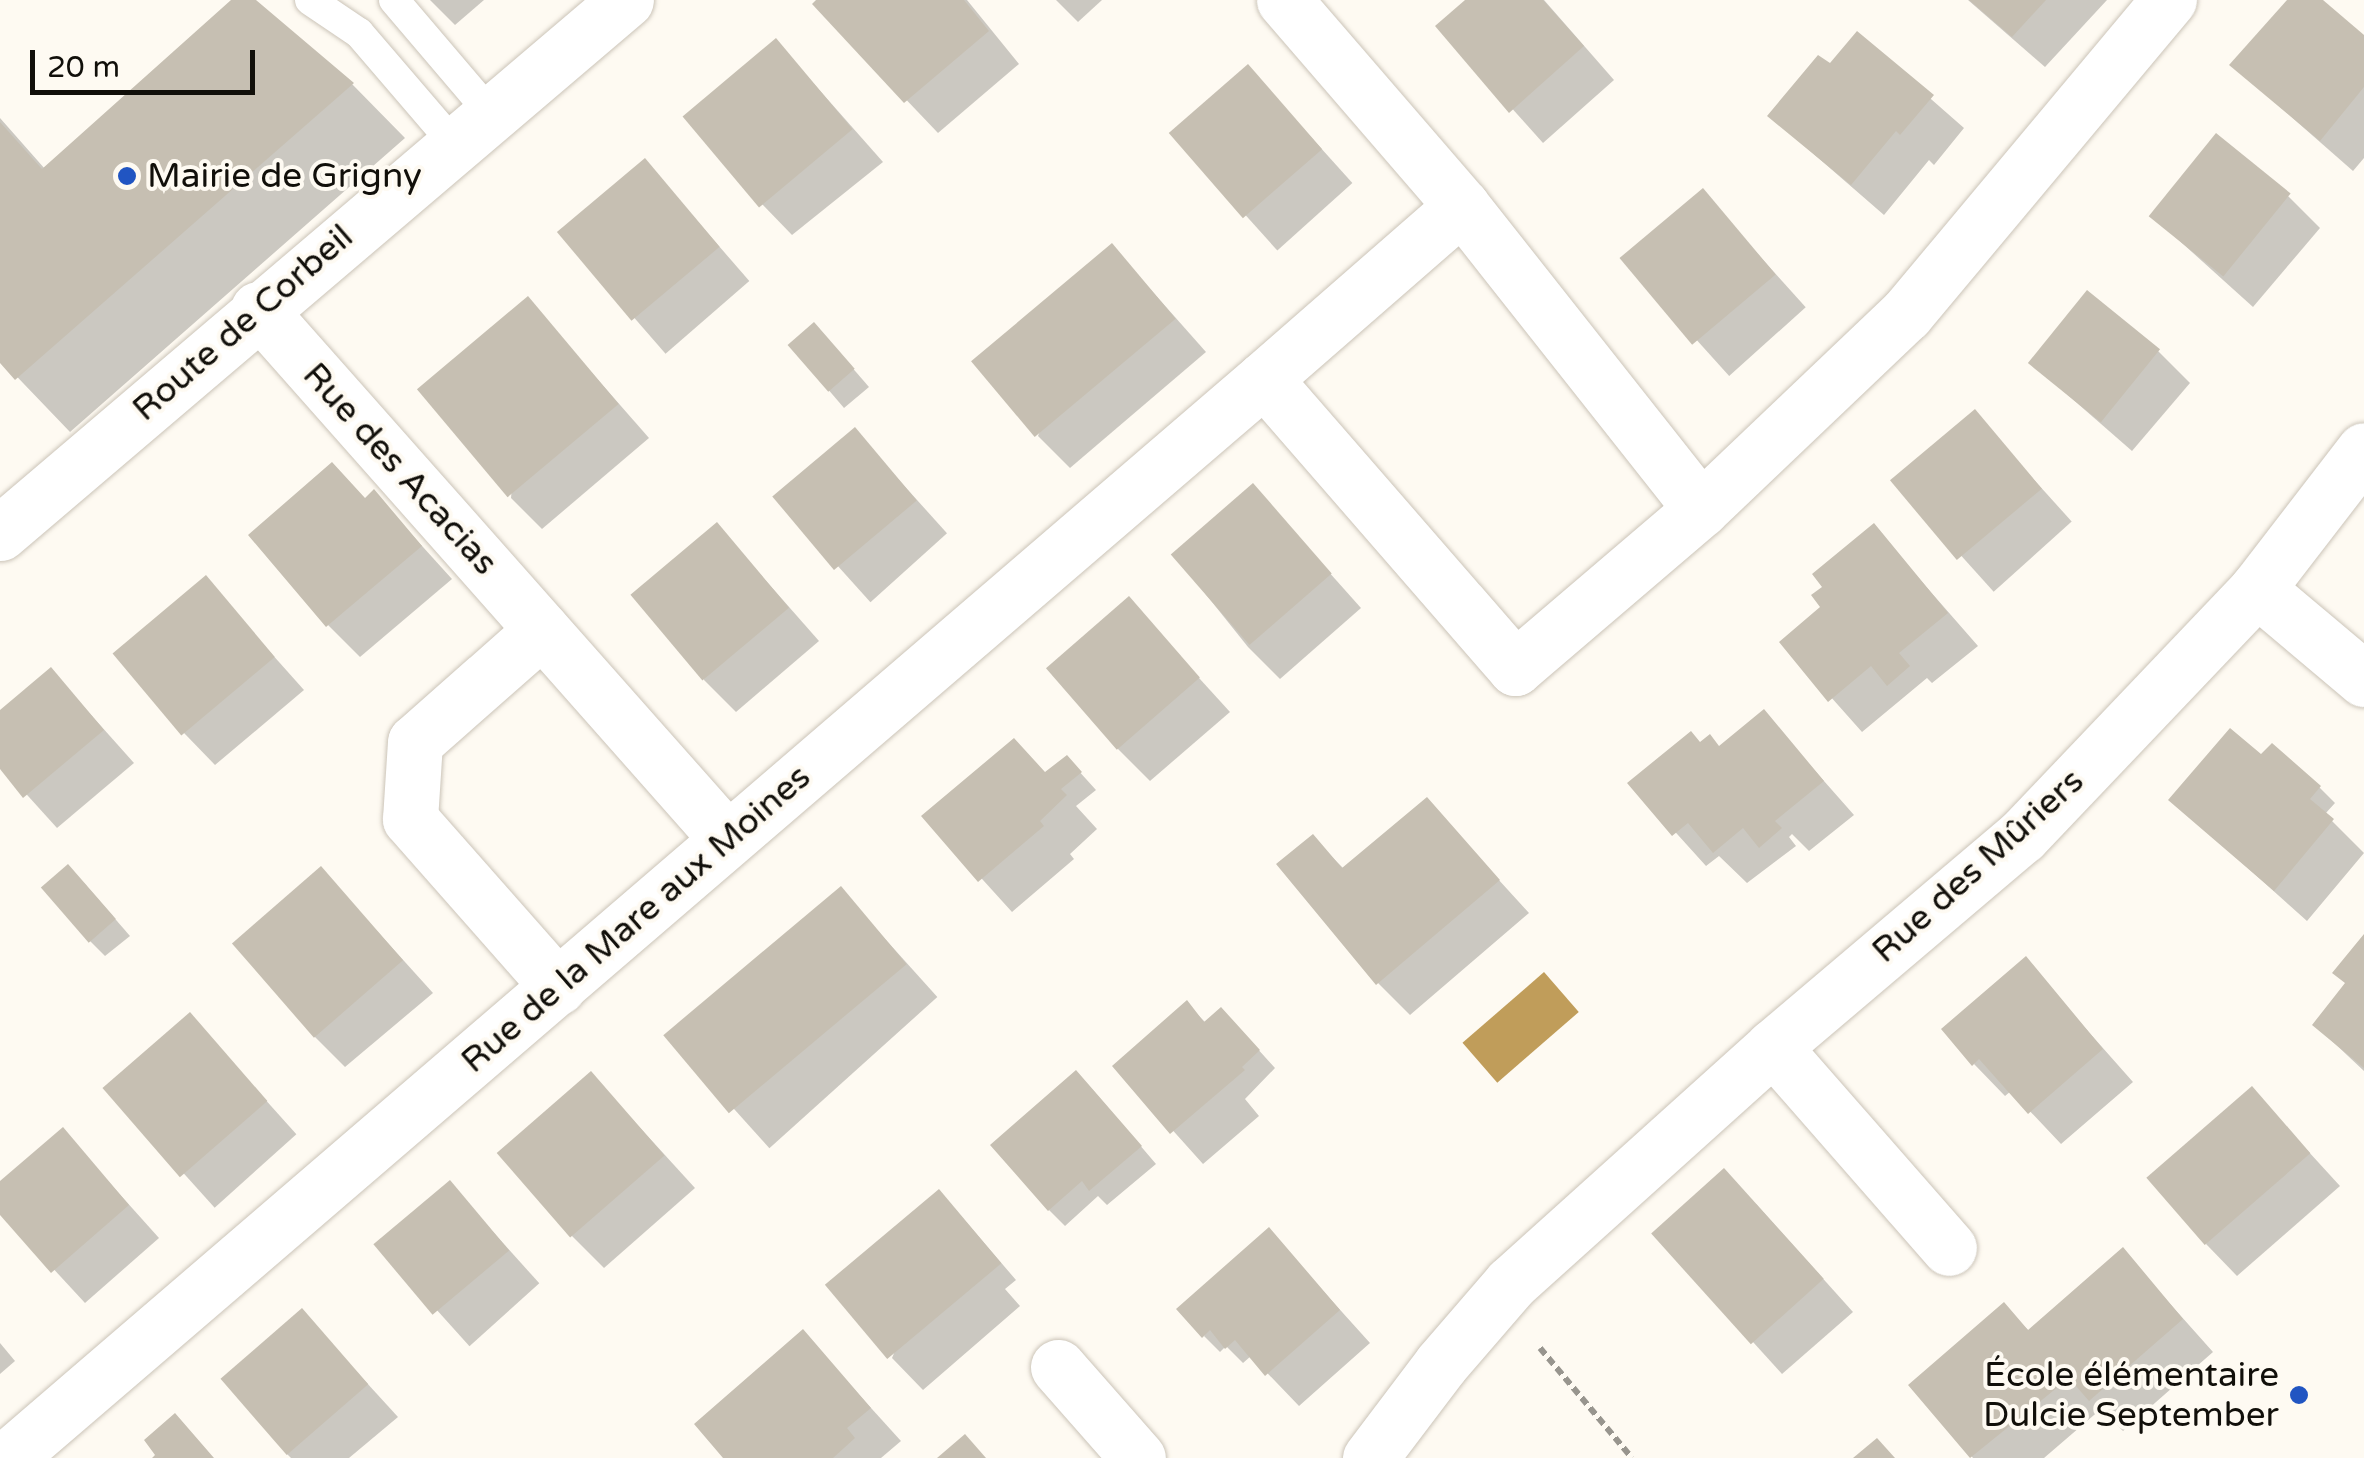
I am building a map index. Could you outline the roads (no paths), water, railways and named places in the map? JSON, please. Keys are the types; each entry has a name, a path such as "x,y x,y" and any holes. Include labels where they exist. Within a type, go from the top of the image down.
{"street":[{"name":"Route de Corbeil","path":"0,533 258,309 626,0"},
{"path":"1264,379 1515,668 1701,509 1906,314 2170,0"},
{"path":"1289,2 1462,206 1701,509"},
{"name":"Rue de la Mare aux Moines","path":"8,1458 1462,206"},
{"name":"Rue des Acacias","path":"258,309 727,839"},
{"name":"Rue des Mûriers","path":"1370,1458 1498,1298 1773,1047 2022,836 2257,588 2364,450"},
{"path":"2257,588 2364,679"},
{"path":"542,630 415,742 410,819 558,987"},
{"path":"1773,1047 1949,1248"},
{"path":"1058,1367 1138,1458"}],"lane":[{"path":"310,0 359,33 473,129"},
{"path":"394,0 473,129"}],"place":[{"name":"Mairie de Grigny","path":"127,176"},
{"name":"École élémentaire Dulcie September","path":"2299,1395"}]}
